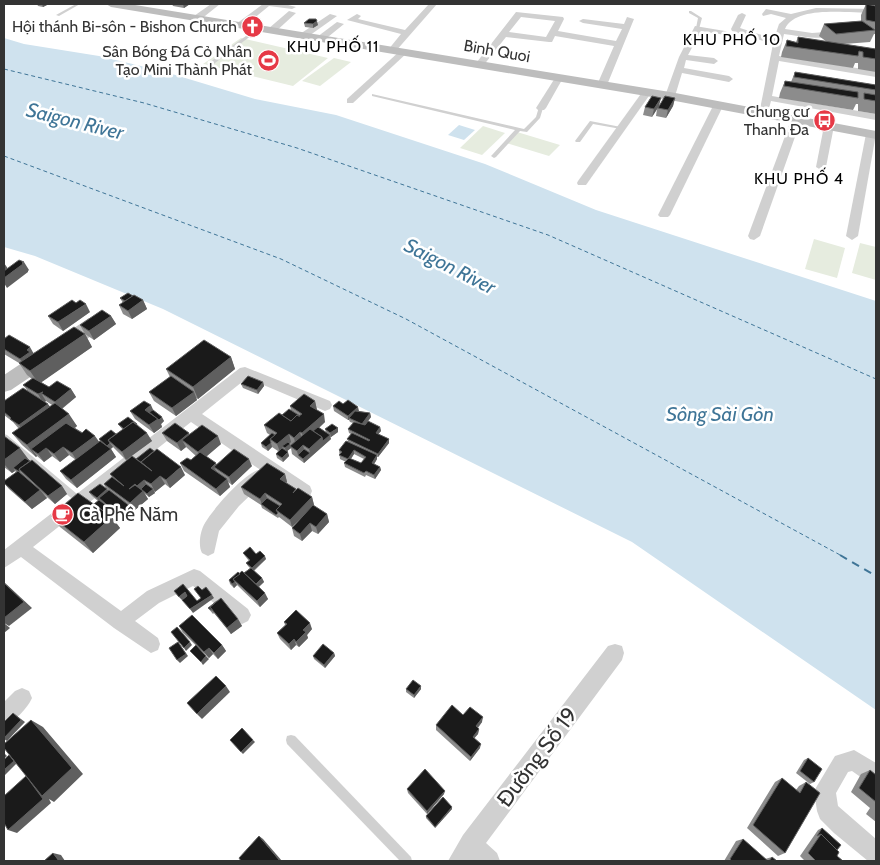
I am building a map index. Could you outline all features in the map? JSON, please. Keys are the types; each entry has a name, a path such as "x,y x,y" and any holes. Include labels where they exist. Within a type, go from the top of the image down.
{"main road":[{"name":"Binh Quoi","path":"111,4 136,6 239,26 670,96 874,135"},
{"path":"4,385 96,324"}],"street":[{"path":"197,18 216,4"},
{"path":"239,26 267,4 292,10 271,31"},
{"path":"350,101 398,51 406,34 433,4"},
{"path":"766,14 770,11 792,17"},
{"path":"764,114 768,98 776,82 775,58 780,31 785,21 812,11 876,11"},
{"path":"858,12 859,23"},
{"path":"480,64 520,14 560,19 549,40 505,34"},
{"path":"298,35 333,16"},
{"path":"356,16 351,20 406,34"},
{"path":"742,16 735,29 788,46"},
{"path":"298,35 310,20"},
{"path":"583,21 628,23 602,85"},
{"path":"320,39 340,24"},
{"path":"670,96 683,57 698,28 725,33"},
{"path":"780,31 812,35 849,32"},
{"path":"552,33 619,44"},
{"path":"683,57 714,61"},
{"path":"775,58 876,74"},
{"path":"705,74 708,65 723,67"},
{"path":"679,70 729,79"},
{"path":"541,108 560,78"},
{"path":"582,183 646,93"},
{"path":"768,98 876,117"},
{"path":"664,215 718,106"},
{"path":"754,236 796,120"},
{"path":"821,167 829,126"},
{"path":"852,236 874,135"},
{"path":"4,560 246,372 325,405"},
{"path":"191,414 304,491"},
{"path":"208,548 212,528 234,501 268,467"},
{"path":"20,548 151,644"},
{"path":"120,622 152,597 194,577 242,615"},
{"name":"Đường Số 19","path":"458,861 615,653"},
{"path":"4,715 22,698"},
{"path":"876,776 854,760 842,763 824,791 828,811 876,853"},
{"path":"472,843 489,861"}],"lane":[{"path":"58,15 78,4"},
{"path":"690,12 700,18 698,28"},
{"path":"209,66 258,29"},
{"path":"374,95 525,131 538,117 541,108"},
{"path":"578,141 592,122 621,128"},
{"path":"494,156 518,130"},
{"path":"4,437 80,501"},
{"path":"291,740 407,861"}],"shaded area":[{"path":"241,38 328,58 293,86 203,64"},
{"path":"334,58 351,62 320,86 302,81"},
{"path":"483,126 505,133 482,155 460,148"},
{"path":"517,132 560,145 549,156 506,143"},
{"path":"814,239 845,248 837,278 805,269"},
{"path":"860,243 876,247 876,280 852,273"}],"water":[{"path":"627,4 876,4 876,5"},
{"name":"Sông Sài Gòn","path":"4,38 24,44 99,56 162,71 255,99 336,115 485,164 596,210 876,301 876,710 632,542 163,309 35,256 4,247"},
{"path":"459,125 475,130 464,140 448,135"}],"building":[{"path":"866,4 876,6 876,22 866,20"},
{"path":"309,19 316,19 317,21 313,24 304,23"},
{"path":"862,21 875,30 836,34 824,24"},
{"path":"798,37 876,49 876,59 863,57 863,52 859,51 858,56 786,46 787,40 798,43"},
{"path":"795,72 876,85 876,90 794,77"},
{"path":"785,81 858,92 858,98 784,86"},
{"path":"864,93 876,95 876,101 864,99"},
{"path":"652,96 661,98 654,109 645,107"},
{"path":"665,96 675,98 668,110 658,108"},
{"path":"19,260 24,262 23,264 4,278 4,271"},
{"path":"128,293 133,296 125,301 120,298"},
{"path":"134,295 143,300 128,311 119,305"},
{"path":"72,300 76,303 80,300 86,304 58,322 48,316"},
{"path":"102,310 111,316 89,331 80,325"},
{"path":"74,327 85,334 30,371 19,363"},
{"path":"9,335 30,347 27,350 30,352 20,359 4,349 4,339"},
{"path":"204,340 231,357 193,387 166,369"},
{"path":"171,376 194,392 172,408 149,392"},
{"path":"248,376 263,382 257,390 241,384"},
{"path":"33,378 49,387 57,381 71,389 55,402 41,393 43,392 38,394 23,385"},
{"path":"23,388 48,404 19,425 4,412 4,401"},
{"path":"304,394 315,401 310,406 324,414 302,433 300,432 294,438 289,434 277,444 270,439 277,433 264,425 279,413 291,421 297,415 302,414 290,406"},
{"path":"348,400 358,407 348,416 333,406 339,401 343,404"},
{"path":"144,401 151,405 145,410 158,419 149,425 130,411"},
{"path":"55,403 69,414 27,445 12,433"},
{"path":"289,409 300,416 297,415 291,421 282,415"},
{"path":"153,410 162,417 159,420 149,412"},
{"path":"355,411 370,413 362,424 349,418"},
{"path":"128,417 137,424 133,422 124,429 118,424"},
{"path":"368,421 380,427 376,433 389,439 378,454 347,439 352,433 369,441 348,429 354,422 365,425"},
{"path":"133,422 147,433 122,452 108,440"},
{"path":"66,423 82,433 86,429 95,436 72,453 63,447 54,454 46,448 38,454 31,449"},
{"path":"175,423 189,433 177,443 162,433"},
{"path":"332,424 338,428 330,433 325,429"},
{"path":"202,425 218,436 198,452 182,440"},
{"path":"318,427 330,435 323,441 322,437 313,431"},
{"path":"310,429 322,437 309,449 303,445 297,451 290,446"},
{"path":"111,430 116,434 108,440 110,443 107,446 99,439"},
{"path":"272,433 275,435 270,439 271,443 266,447 261,443"},
{"path":"4,436 20,448 4,460"},
{"path":"100,441 111,449 71,480 60,471"},
{"path":"346,441 377,455 372,463 380,467 374,475 366,471 364,473 344,463 348,459 339,455 342,452 339,450","holes":["354,450 366,457 361,463 348,459"]},
{"path":"288,442 290,444 285,448 282,446"},
{"path":"150,448 154,451 142,463 136,459"},
{"path":"282,448 288,452 282,458 276,454"},
{"path":"157,449 181,467 166,480 160,476 151,484 144,480 137,486 135,484 129,489 135,485 143,491 130,503 104,484 112,477 124,486 110,474 132,456 152,471 141,462"},
{"path":"234,449 249,459 229,477 214,467"},
{"path":"304,449 310,453 303,459 298,455"},
{"path":"200,452 216,463 211,468 227,479 216,489 180,463 187,458 191,460"},
{"path":"25,458 30,461 19,469 20,472 13,468"},
{"path":"32,460 62,486 48,496 19,469"},
{"path":"267,463 285,474 280,479 296,489 293,493 298,488 312,497 290,520 276,510 282,504 265,493 260,499 241,487"},
{"path":"18,471 40,490 25,502 4,483 4,481"},
{"path":"100,484 107,489 97,498 89,492"},
{"path":"146,484 153,489 147,494 141,489"},
{"path":"109,490 131,507 120,516 99,498"},
{"path":"78,493 112,517 84,542 51,516"},
{"path":"267,498 280,506 276,510 278,513 276,515 261,504"},
{"path":"99,500 111,509 106,513 94,504"},
{"path":"313,505 327,514 316,527 310,523 300,534 292,528"},
{"path":"250,547 256,554 260,551 265,556 252,568 246,563 250,560 243,553"},
{"path":"251,568 262,578 256,584 244,573"},
{"path":"242,571 265,593 257,601 233,579"},
{"path":"238,572 240,574 233,579 235,582 232,584 229,580"},
{"path":"4,583 24,602 4,618"},
{"path":"183,584 197,601 201,598 194,589 198,586 202,590 206,587 212,595 190,609 182,600 187,596 185,592 179,597 174,591"},
{"path":"221,598 238,619 227,628 210,607"},
{"path":"296,610 310,623 303,630 306,632 296,642 294,639 289,644 277,633 287,624 284,622"},
{"path":"192,615 222,645 214,653 209,648 204,652 179,626"},
{"path":"177,627 190,642 184,648 171,632"},
{"path":"178,642 186,654 177,660 169,648"},
{"path":"323,644 334,653 324,665 313,656"},
{"path":"196,645 206,656 201,662 190,651"},
{"path":"216,676 226,686 197,714 187,703"},
{"path":"413,680 421,686 414,695 406,689"},
{"path":"452,705 463,715 470,707 483,717 476,726 479,729 473,737 481,744 471,757 436,725"},
{"path":"13,713 21,720 4,738 4,722"},
{"path":"31,720 72,768 42,796 4,748 4,744"},
{"path":"242,728 253,740 241,752 230,740"},
{"path":"9,755 14,761 4,770 4,760"},
{"path":"808,758 822,769 814,782 800,771"},
{"path":"425,769 445,791 427,811 407,789"},
{"path":"870,770 876,775 876,802 859,788"},
{"path":"26,776 43,799 8,830 4,823 4,796"},
{"path":"782,778 800,793 806,782 820,793 785,853 753,825"},
{"path":"443,797 452,807 435,827 426,816"},
{"path":"822,828 841,845 837,850 821,834 817,836"},
{"path":"821,834 839,852 837,856 843,861 816,861 808,853"},
{"path":"259,836 280,861 241,861 239,858"},
{"path":"743,839 768,861 732,861 730,859"},
{"path":"53,853 59,861 44,861"},
{"path":"772,857 777,861 769,861"}],"ferry route":[{"path":"4,69 144,103 297,148 548,235 876,379"},
{"path":"4,156 281,259 406,319 842,556"},
{"path":"840,555 876,576"}],"place":[{"name":"Hội thánh Bi-sôn - Bishon Church","path":"253,26"},
{"name":"Sân Bóng Đá Cỏ Nhân Tạo Mini Thành Phát","path":"268,60"},
{"name":"Chung cư Thanh Đa","path":"825,120"},
{"name":"Cà Phê Năm","path":"63,514"}],"district":[{"name":"KHU PHỐ 10","path":"732,39"},
{"name":"KHU PHỐ 11","path":"333,46"},
{"name":"KHU PHỐ 4","path":"799,178"}],"water label":[{"name":"Saigon River","path":"75,121"},
{"name":"Saigon River","path":"450,266"}]}
